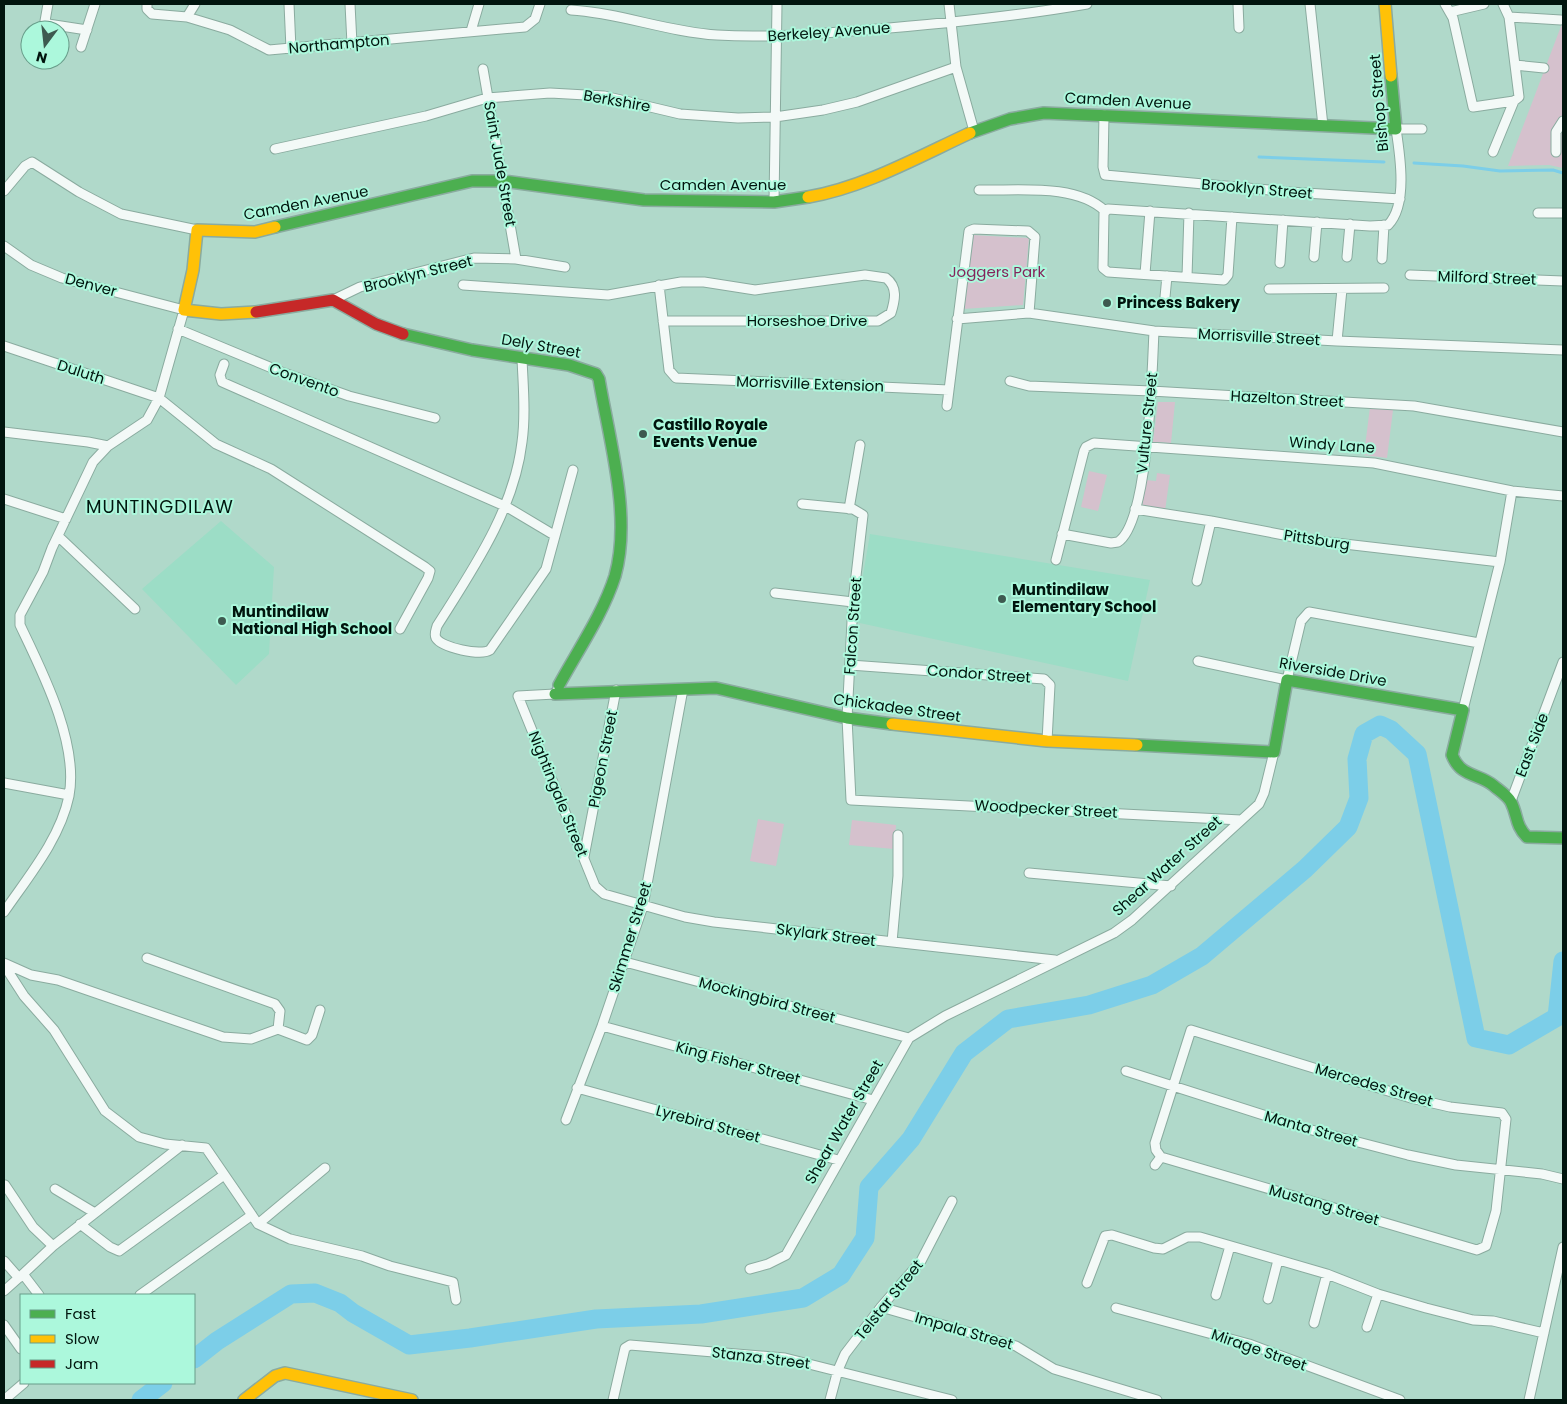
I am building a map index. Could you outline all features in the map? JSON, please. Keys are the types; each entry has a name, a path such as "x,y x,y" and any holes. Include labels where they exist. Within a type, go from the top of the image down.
{"street":[{"path":"48,4 45,20 48,24 87,30"},
{"path":"81,47 95,4"},
{"path":"187,17 195,4"},
{"path":"289,4 292,48"},
{"path":"350,4 352,44"},
{"path":"471,30 478,4"},
{"name":"Northampton","path":"147,7 152,14 187,17 230,30 269,50 352,44 471,30 526,27 535,19 540,4"},
{"path":"774,202 777,4"},
{"path":"949,4 956,68 974,131"},
{"name":"Berkeley Avenue","path":"571,10 598,11 687,31 716,35 777,37 950,24 1087,4"},
{"path":"1238,4 1239,28"},
{"path":"1310,4 1323,126"},
{"name":"Bishop Street","path":"1385,4 1400,199"},
{"path":"1445,4 1450,12 1473,107 1514,102"},
{"path":"1450,12 1484,4"},
{"path":"1493,152 1514,102 1521,93 1514,65 1509,17 1503,4"},
{"path":"1509,17 1561,20"},
{"path":"1514,65 1544,68"},
{"name":"Berkshire","path":"275,149 426,116 487,98 550,92 604,96 680,114 776,117 823,110 857,102 956,68"},
{"name":"Saint Jude Street","path":"483,69 516,259"},
{"name":"Camden Avenue","path":"4,190 25,166 32,162 79,192 121,214 196,230 255,232 472,181 503,181 644,200 774,202 825,194 895,168 974,131 1028,115 1060,113 1422,129"},
{"name":"Brooklyn Street","path":"1104,115 1103,167 1105,175 1290,192 1400,199"},
{"path":"1556,152 1556,132 1563,121"},
{"path":"979,190 1062,191 1084,197 1097,203 1105,210 1189,213 1384,225 1395,218 1400,199"},
{"path":"1105,210 1104,270 1221,280 1226,278 1232,217"},
{"path":"1145,274 1150,212"},
{"path":"1187,277 1189,213"},
{"path":"1538,213 1563,213"},
{"path":"1280,263 1283,220"},
{"path":"1314,257 1317,222"},
{"path":"1347,256 1350,224"},
{"path":"1382,259 1384,225"},
{"path":"947,406 967,234 974,229 1028,232 1035,237 1029,314"},
{"path":"4,912 52,839 69,795 70,774 65,741 53,698 19,620 93,462 108,446 147,420 159,398 184,310 193,270 196,230"},
{"name":"Denver","path":"4,246 31,266 62,278 184,310"},
{"name":"Brooklyn Street","path":"332,300 360,287 474,258 516,259 565,267"},
{"name":"Horseshoe Drive","path":"463,285 608,295 659,285 704,282 755,290 771,289 865,275 886,278 894,290 895,299 891,313 878,321 663,321"},
{"name":"Milford Street","path":"1410,275 1563,281"},
{"path":"1165,297 1167,276"},
{"path":"659,285 663,321"},
{"path":"1269,289 1384,288"},
{"path":"1337,341 1342,289"},
{"path":"184,310 204,315 260,313 332,300"},
{"name":"Dely Street","path":"332,300 356,317 396,334 522,358 560,363 589,370 598,376 620,502 620,542 615,575 590,631 557,689"},
{"name":"Morrisville Street","path":"957,319 1029,314 1154,331 1563,350"},
{"name":"Morrisville Extension","path":"663,321 672,375 685,379 948,390"},
{"name":"Convento","path":"178,329 284,373 349,396 435,418"},
{"name":"Vulture Street","path":"1062,534 1118,542 1126,535 1135,509 1147,447 1154,331"},
{"name":"Duluth","path":"4,346 159,398"},
{"path":"522,358 522,442 506,507 470,575 437,626 435,633 437,640 443,644 480,654 490,650 546,569 573,470"},
{"path":"224,364 220,375 222,382 506,507 554,535"},
{"name":"Hazelton Street","path":"1010,381 1029,386 1414,406 1563,432"},
{"path":"159,398 216,444 271,469 430,571 400,629"},
{"path":"4,432 108,446"},
{"name":"Windy Lane","path":"1056,560 1086,447 1094,443 1374,463 1512,491 1563,496"},
{"path":"802,504 849,509 860,445"},
{"path":"1512,491 1500,562 1452,755 1465,772 1492,784 1511,801 1519,829 1527,837 1563,838"},
{"path":"4,499 66,519"},
{"name":"Falcon Street","path":"849,509 860,513 863,519 853,602 847,718 850,800"},
{"name":"Pittsburg","path":"1135,509 1211,520 1310,540 1500,562"},
{"path":"1197,581 1211,520"},
{"path":"58,536 135,609"},
{"path":"775,593 853,602"},
{"name":"Shear Water Street","path":"750,1269 768,1264 786,1255 838,1160 909,1038 945,1016 1114,933 1172,886 1259,804 1264,793 1274,752 1287,680 1301,621 1309,612 1479,644"},
{"name":"Riverside Drive","path":"1198,661 1287,680 1463,710"},
{"name":"East Side","path":"1511,801 1563,662"},
{"name":"Condor Street","path":"850,665 1044,679 1050,685 1046,742"},
{"name":"Chickadee Street","path":"518,696 557,689 716,688 847,718 1046,742 1274,752"},
{"name":"Skimmer Street","path":"566,1120 602,1026 643,906 683,689"},
{"name":"Pigeon Street","path":"584,857 616,690"},
{"name":"Nightingale Street","path":"518,696 595,886 599,891"},
{"path":"4,783 69,795"},
{"name":"Woodpecker Street","path":"850,800 1241,820"},
{"path":"892,942 898,876 898,835"},
{"path":"1029,873 1172,886"},
{"name":"Skylark Street","path":"599,891 643,906 714,922 1056,960"},
{"path":"147,958 275,1004 280,1011 278,1029"},
{"name":"Mockingbird Street","path":"625,962 909,1038"},
{"path":"4,964 31,975 58,980 223,1037 251,1039 278,1029 308,1040 312,1035 320,1010"},
{"path":"4,964 24,996 54,1030 105,1111 139,1137 165,1144 206,1148 258,1224 290,1239 362,1256 390,1266 453,1282 456,1300"},
{"name":"King Fisher Street","path":"602,1026 873,1100"},
{"name":"Mercedes Street","path":"1174,1086 1191,1030 1411,1098 1450,1107 1502,1113 1506,1119 1500,1171"},
{"name":"Manta Street","path":"1126,1071 1304,1128 1408,1156 1500,1171 1542,1174 1563,1178"},
{"path":"1155,1165 1161,1157 1156,1150 1155,1143 1174,1086"},
{"name":"Lyrebird Street","path":"577,1088 838,1160"},
{"path":"4,1291 53,1246 182,1145"},
{"name":"Mustang Street","path":"1161,1157 1477,1250 1482,1249 1489,1241 1496,1211 1500,1171"},
{"path":"258,1224 325,1168"},
{"path":"80,1224 110,1247 120,1251 224,1175"},
{"path":"5,1185 32,1227 53,1246"},
{"path":"55,1189 95,1213"},
{"name":"Telstar Street","path":"830,1400 838,1370 846,1354 881,1308 921,1261 952,1201"},
{"path":"141,1294 252,1215"},
{"path":"1088,1282 1105,1236 1112,1235 1163,1249 1194,1236 1327,1274 1378,1294 1473,1320 1493,1321 1544,1333"},
{"path":"1216,1295 1230,1246"},
{"path":"1529,1400 1563,1247"},
{"path":"1268,1299 1278,1260"},
{"path":"4,1261 38,1294"},
{"path":"1314,1323 1327,1274"},
{"path":"1367,1327 1378,1294"},
{"name":"Impala Street","path":"881,1308 1016,1346 1054,1370 1157,1400"},
{"name":"Mirage Street","path":"1116,1308 1249,1344 1400,1400"},
{"path":"4,1325 20,1348"},
{"name":"Stanza Street","path":"613,1400 626,1346 785,1358 952,1400"},
{"path":"244,1400 275,1376 285,1373 412,1400"},
{"path":"4,1400 23,1384"}],"shaded area":[{"name":"Muntindilaw National High School","path":"221,521 274,567 269,654 236,685 142,589"},
{"name":"Muntindilaw Elementary School","path":"870,534 1150,580 1128,681 855,622"}],"green space":[{"path":"1563,21 1563,168 1549,165 1508,166"},
{"name":"Joggers Park","path":"972,235 1029,238 1023,305 963,309"},
{"path":"1158,402 1175,402 1171,443 1153,442"},
{"path":"1370,407 1393,410 1387,458 1364,455"},
{"path":"1089,471 1107,475 1098,511 1081,507"},
{"path":"1157,473 1170,475 1165,511 1142,507 1146,480 1156,481"},
{"path":"758,819 784,824 776,866 750,861"},
{"path":"852,820 896,825 894,849 849,845"}],"waterway":[{"path":"1259,157 1384,162"},
{"path":"1414,163 1463,166 1500,171 1553,170 1563,173"},
{"path":"195,1358 217,1341 291,1294 315,1293 340,1303 353,1313 409,1345 596,1319 701,1314 803,1298 841,1275 865,1238 869,1187 911,1139 964,1053 1008,1019 1089,1005 1152,985 1202,956 1305,869 1348,827 1359,798 1357,759 1364,734 1380,725 1391,730 1417,754 1476,1038 1509,1045 1557,1017 1563,961"},
{"path":"141,1400 162,1384"}],"traffic: fast":[{"path":"970,133 1010,119 1044,113 1396,129 1391,76"},
{"path":"275,227 472,181 503,181 644,200 774,202 808,197"},
{"path":"403,334 472,350 569,365 596,374 599,379 617,478 620,503 620,553 615,576 604,604 559,685"},
{"path":"1137,745 1274,752 1287,680 1463,710 1452,755 1460,768 1488,782 1508,798 1520,828 1527,837 1563,838"},
{"path":"555,694 716,688 847,718 892,724"}],"traffic: slow":[{"path":"1385,4 1391,76"},
{"path":"808,197 829,193 870,179 970,133"},
{"path":"256,312 221,314 184,310 193,270 197,230 255,232 275,227"},
{"path":"892,724 1047,741 1137,745"},
{"path":"244,1400 275,1376 285,1373 412,1400"}],"traffic: jam":[{"path":"256,312 333,300 376,324 403,334"}],"place":[{"name":"Princess Bakery","path":"1107,303"},
{"name":"Castillo Royale Events Venue","path":"643,434"},
{"name":"Muntindilaw Elementary School","path":"1002,599"},
{"name":"Muntindilaw National High School","path":"222,621"}],"district":[{"name":"MUNTINGDILAW","path":"160,507"}]}
